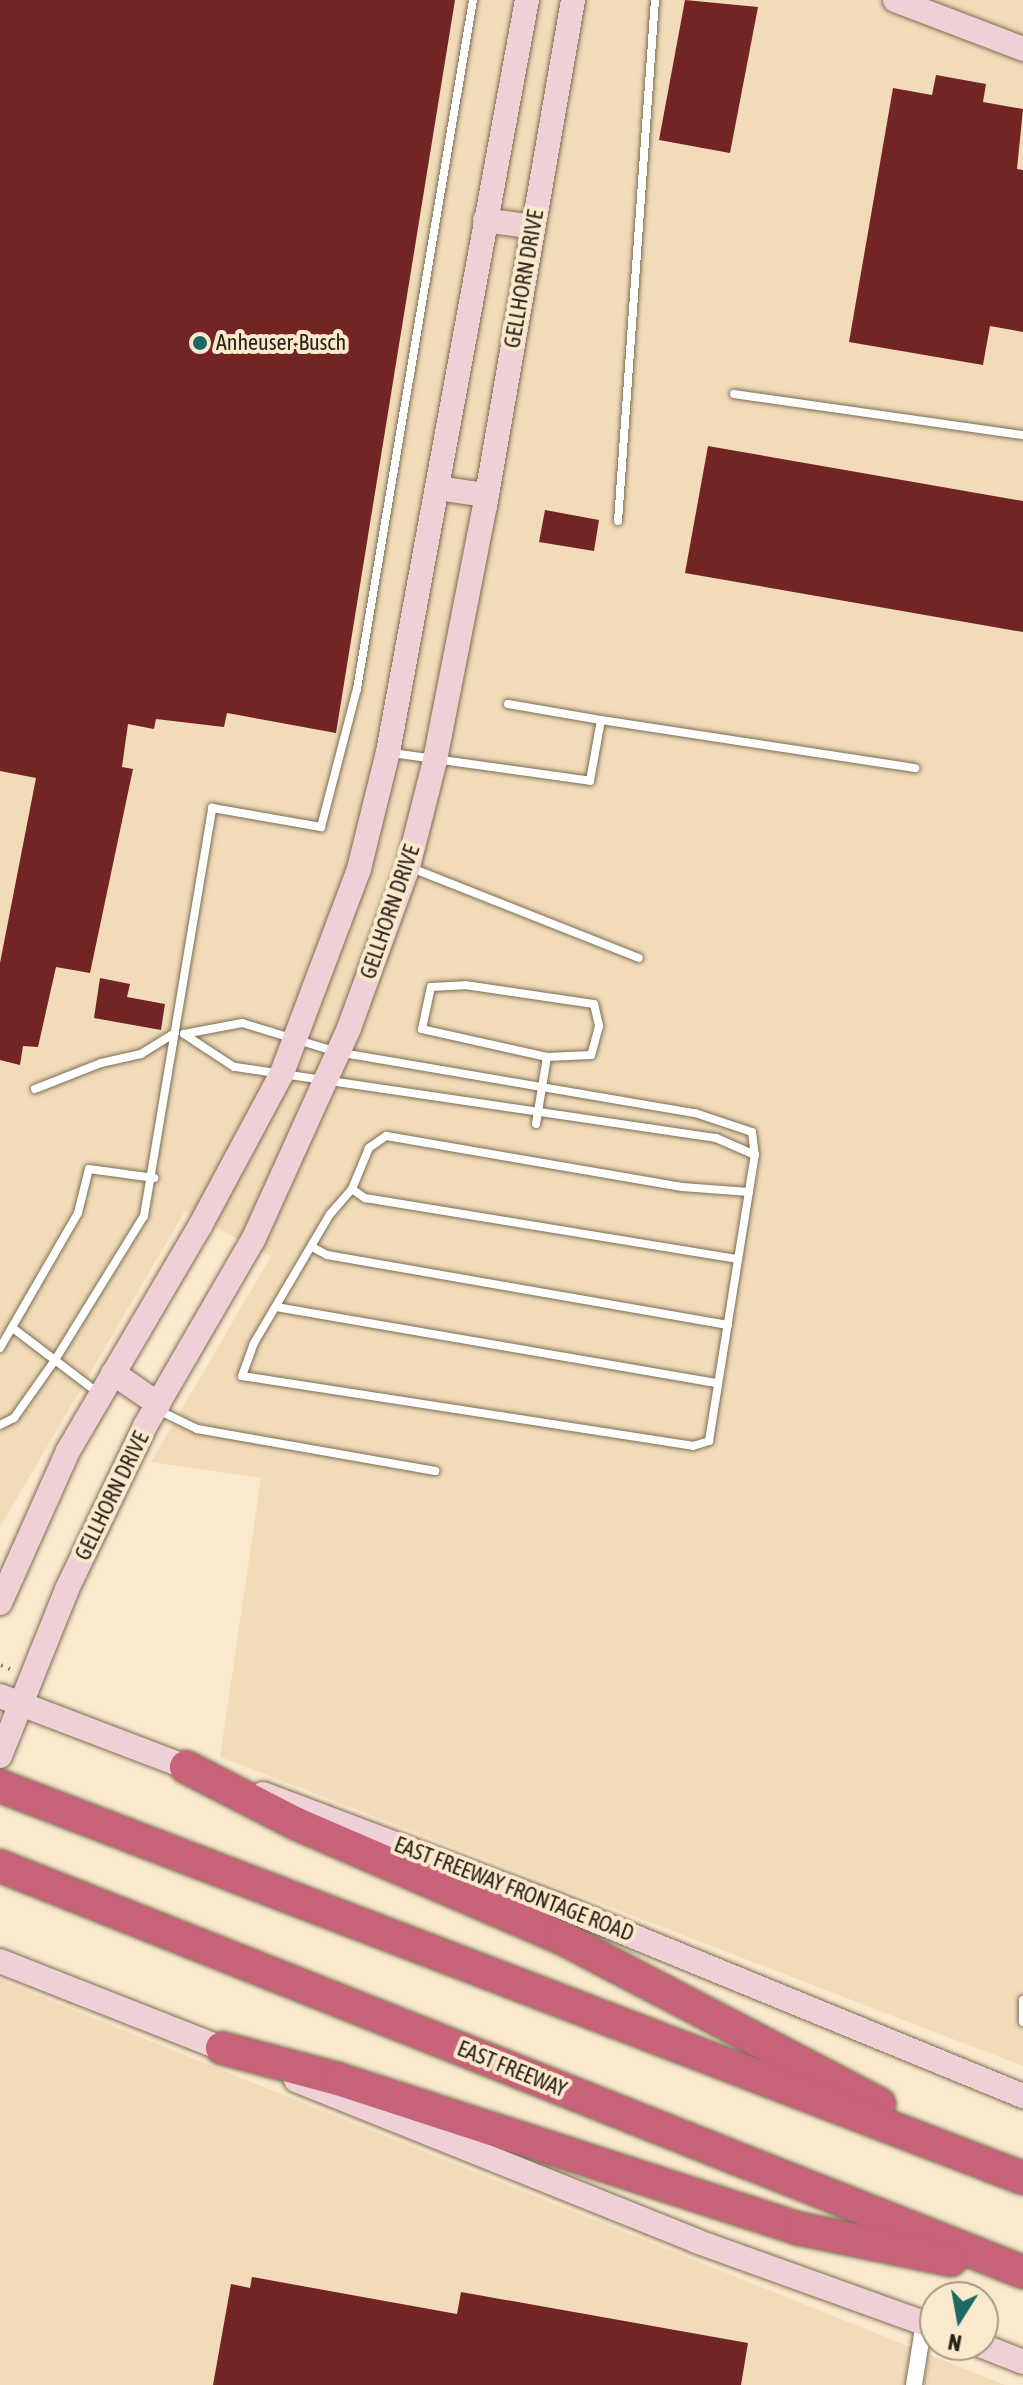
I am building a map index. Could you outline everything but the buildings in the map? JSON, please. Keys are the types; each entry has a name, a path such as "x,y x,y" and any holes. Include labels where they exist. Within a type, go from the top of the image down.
{"highway":[{"path":"186,1767 297,1824 562,1938 1020,2176"},
{"path":"0,1786 1020,2176"},
{"name":"EAST FREEWAY","path":"13,1871 1023,2273"},
{"path":"222,2048 338,2079 801,2229 1023,2273"}],"main road":[{"name":"GELLHORN DRIVE","path":"0,1603 68,1451 282,1073 359,869 388,752 527,0"},
{"name":"GELLHORN DRIVE","path":"0,1756 10,1700 157,1406 253,1240 326,1079 408,867 435,760 486,495 573,0"},
{"path":"895,0 1023,49"},
{"path":"485,220 534,227"},
{"path":"438,488 486,495"},
{"path":"107,1384 157,1406"},
{"name":"EAST FREEWAY FRONTAGE ROAD","path":"10,1700 557,1905 1023,2096"},
{"path":"0,1961 222,2048 439,2142 919,2321"},
{"path":"999,2353 1023,2362"}],"street":[{"path":"914,2385 920,2361"}],"lane":[{"path":"0,1425 14,1418 55,1360 144,1216 154,1178 179,1034 212,808 321,827 339,771 473,0"},
{"path":"618,521 655,0"},
{"path":"734,394 1023,435"},
{"path":"508,704 915,768"},
{"path":"388,752 590,781 601,720"},
{"path":"408,867 639,958"},
{"path":"465,985 594,1004 599,1026 591,1055 547,1057 422,1029 431,987 465,985"},
{"path":"35,1089 101,1063 141,1054 179,1034 242,1023 279,1032 296,1042 337,1052 695,1113 752,1132 755,1155 709,1441 693,1446 242,1376 276,1307 330,1214 352,1189 369,1148 386,1136 682,1187 749,1192"},
{"path":"179,1034 234,1067 716,1138 755,1155"},
{"path":"536,1124 547,1057"},
{"path":"0,1348 14,1329 78,1213 89,1169 154,1178"},
{"path":"352,1189 365,1198 738,1259"},
{"path":"312,1247 327,1255 728,1325"},
{"path":"276,1307 718,1383"},
{"path":"14,1329 55,1360 107,1384"},
{"path":"157,1406 197,1429 435,1471"},
{"path":"1023,2000 1023,2022"}],"path":[{"path":"1,1665 16,1672"}],"shaded area":[{"path":"0,0 1023,0 1023,2066 220,1757 261,1478 151,1462 271,1256 185,1211 0,1527"},
{"path":"0,1980 919,2350 919,2361 945,2361 1005,2385 0,2385"}],"place":[{"name":"Anheuser-Busch","path":"200,343"}]}
